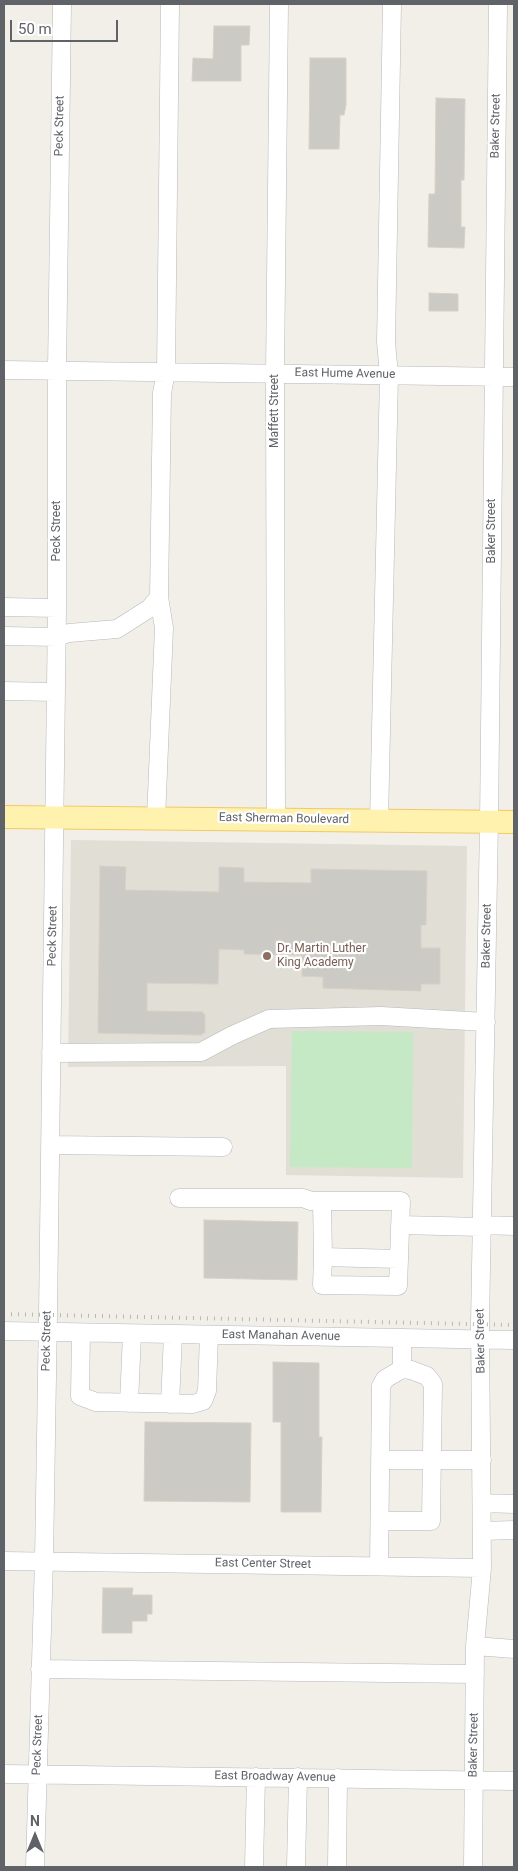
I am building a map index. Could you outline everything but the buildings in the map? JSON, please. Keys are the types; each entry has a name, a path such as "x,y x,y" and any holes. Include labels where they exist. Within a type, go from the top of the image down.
{"main road":[{"name":"East Sherman Boulevard","path":"4,818 514,822"}],"street":[{"name":"Peck Street","path":"35,1867 36,1774 44,1560 57,637 57,370 62,4"},
{"path":"156,818 164,628 159,597 162,392 166,372 170,4"},
{"name":"Maffett Street","path":"276,819 275,373 279,4"},
{"path":"379,820 389,375 386,342 392,4"},
{"name":"Baker Street","path":"473,1867 475,1646 482,1568 480,1324 489,822 498,4"},
{"name":"East Hume Avenue","path":"4,370 514,377"},
{"path":"4,636 57,637 69,633 117,629 150,608 159,597"},
{"path":"4,607 57,608"},
{"path":"4,691 55,692"},
{"path":"51,1054 201,1052 269,1019 381,1016 486,1022"},
{"path":"50,1144 223,1147"},
{"path":"179,1198 303,1198 311,1201 322,1201 400,1201 398,1286 322,1284 322,1201"},
{"path":"400,1225 514,1226"},
{"path":"323,1257 399,1259"},
{"name":"East Manahan Avenue","path":"4,1331 514,1340"},
{"path":"81,1333 80,1396 96,1402 170,1404 192,1404 203,1401 207,1391 208,1335"},
{"path":"129,1403 132,1334"},
{"path":"170,1404 173,1334"},
{"path":"402,1338 402,1369"},
{"path":"380,1521 431,1521 433,1384 427,1376 411,1370 402,1369 385,1379 381,1386 380,1460 380,1521 380,1566"},
{"path":"380,1460 482,1460"},
{"path":"482,1503 514,1504"},
{"path":"482,1531 514,1530"},
{"name":"East Center Street","path":"4,1561 44,1560 482,1568"},
{"path":"475,1646 514,1649"},
{"path":"40,1669 475,1674"},
{"name":"East Broadway Avenue","path":"4,1774 514,1781"},
{"path":"254,1867 256,1777"},
{"path":"296,1867 298,1777"},
{"path":"338,1778 338,1867"}],"shaded area":[{"name":"Dr. Martin Luther King Academy","path":"71,840 467,846 463,1178 286,1175 286,1066 68,1067"}],"green space":[{"path":"292,1031 413,1032 412,1168 290,1167"}],"railway":[{"path":"4,1314 514,1325"}],"place":[{"name":"Dr. Martin Luther King Academy","path":"267,956"}]}
